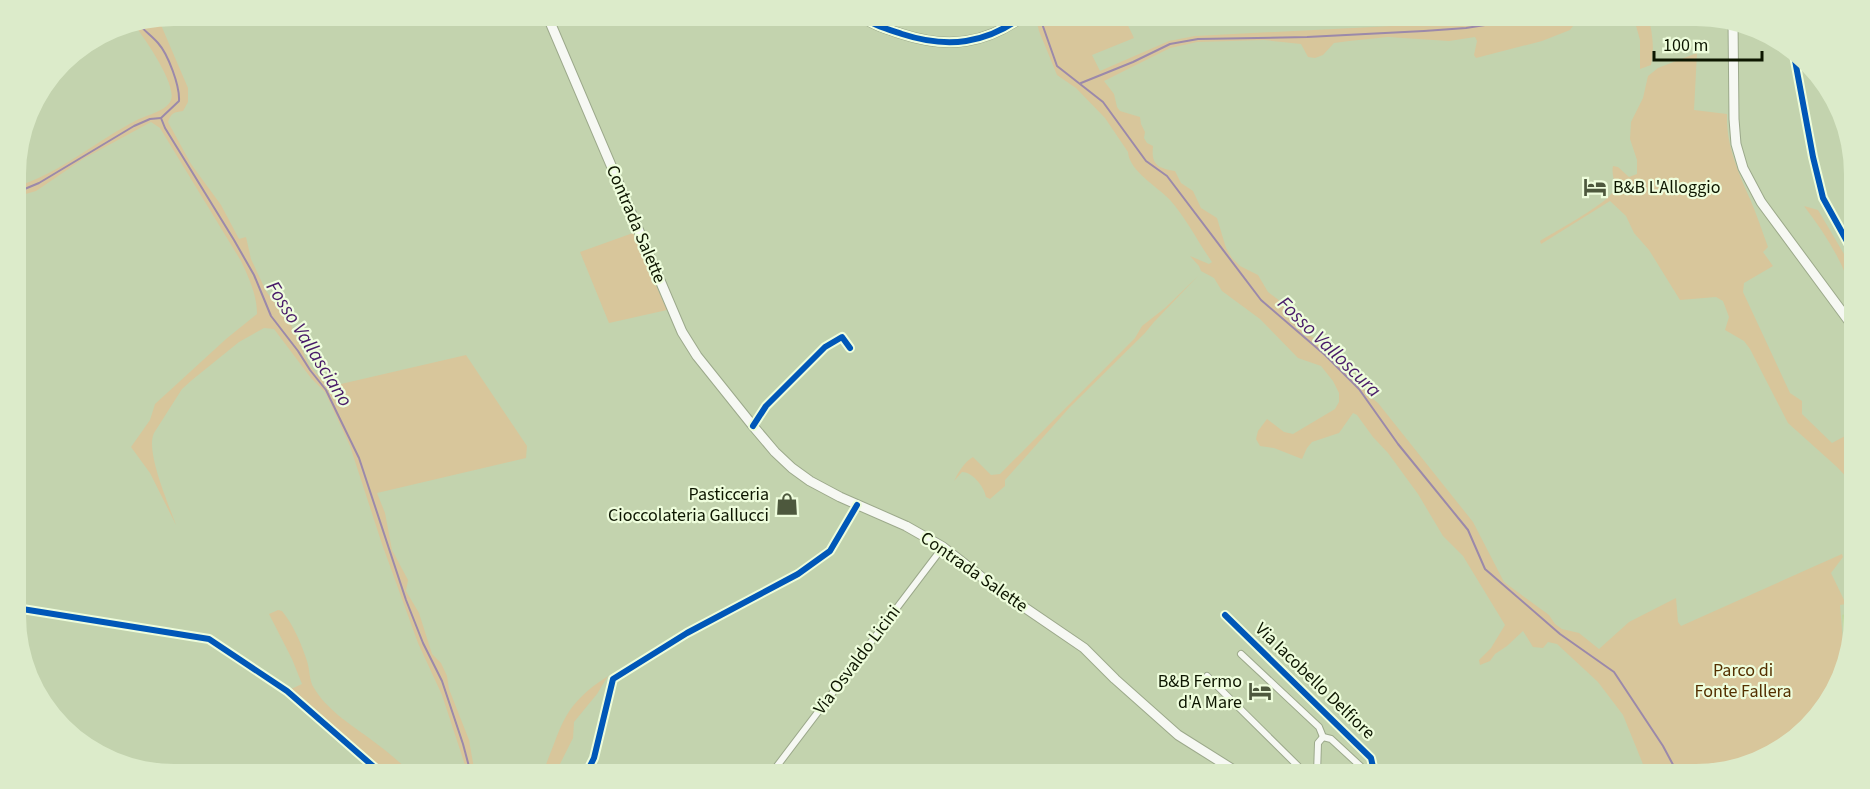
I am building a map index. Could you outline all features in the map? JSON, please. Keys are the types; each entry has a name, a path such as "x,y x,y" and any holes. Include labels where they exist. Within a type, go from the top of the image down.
{"main road":[{"name":"Contrada Salette","path":"552,26 682,332 697,356 775,452 810,481 856,506 906,526 944,547 993,586 1084,648 1178,735 1223,763"},
{"path":"878,26 923,41 942,44 985,36 1010,26"},
{"path":"1733,30 1734,120 1736,144 1743,168 1761,202 1844,314"}],"street":[{"path":"1796,64 1818,184 1827,208 1844,237"},
{"path":"753,426 766,406 825,346 842,338 850,348"},
{"path":"591,764 613,679 687,633 798,574 822,557 830,551 856,506"},
{"name":"Via Osvaldo Licini","path":"779,764 944,547"},
{"path":"26,610 209,639 287,691 370,764"},
{"name":"Via Iacobello Delfiore","path":"1225,615 1371,758 1372,763"},
{"path":"1241,654 1319,727 1323,737"},
{"path":"1207,676 1295,763"},
{"path":"1323,737 1331,739 1357,763"},
{"path":"1317,763 1318,743 1323,737"}],"green space":[{"path":"161,26 188,88 188,102 183,111 173,114 168,122 191,164 221,205 239,239 246,237 251,259 266,291 291,325 309,365 328,387 466,355 527,446 526,458 377,493 385,513 392,550 408,580 406,591 419,613 432,654 441,663 447,676 449,689 469,740 473,764 465,764 442,695 418,643 382,544 350,446 325,392 311,378 274,329 264,328 239,342 192,380 182,389 154,433 152,441 155,465 176,525 150,473 131,447 150,420 155,404 257,314 254,293 241,261 160,128 151,122 83,159 36,191 26,194 26,183 47,174 122,128 169,104 172,93 169,83 138,30"},
{"name":"Parco di Fonte Fallera","path":"1038,26 1128,26 1134,38 1092,55 1100,71 1169,41 1195,36 1392,26 1573,26 1570,30 1542,41 1476,58 1474,55 1477,41 1475,37 1449,41 1388,37 1349,41 1334,43 1323,55 1315,58 1308,57 1301,44 1264,40 1197,42 1170,48 1104,81 1114,94 1120,111 1140,117 1145,132 1144,138 1153,146 1153,157 1156,164 1175,171 1181,183 1193,191 1201,208 1217,218 1226,248 1232,258 1240,266 1258,275 1268,292 1280,301 1297,325 1312,337 1329,345 1337,359 1354,373 1367,394 1378,403 1473,522 1504,582 1549,615 1562,629 1579,633 1599,649 1629,622 1676,598 1678,622 1681,626 1842,554 1843,557 1831,573 1844,600 1844,604 1840,605 1842,645 1825,690 1814,706 1787,733 1771,744 1744,756 1707,763 1643,763 1623,715 1598,682 1557,644 1548,642 1543,648 1533,647 1523,631 1495,654 1490,661 1480,665 1479,660 1491,648 1505,625 1463,556 1443,536 1418,494 1357,415 1353,413 1339,433 1312,442 1302,459 1274,448 1260,446 1256,439 1258,431 1267,419 1284,432 1293,434 1335,409 1339,402 1339,393 1333,381 1321,366 1298,358 1260,319 1222,291 1214,278 1201,271 1190,256 1209,264 1212,262 1187,222 1170,200 1133,166 1128,152 1105,118 1076,88 1057,75"},
{"path":"1636,26 1650,26 1653,53 1651,65 1640,69 1640,40"},
{"path":"1697,53 1694,110 1727,114 1728,136 1734,158 1768,247 1763,252 1773,266 1744,283 1743,292 1790,393 1802,401 1802,414 1832,443 1844,437 1844,474 1788,423 1750,349 1744,341 1725,330 1729,317 1723,301 1716,297 1680,300 1649,250 1634,233 1626,216 1610,201 1541,244 1540,241 1603,202 1610,195 1614,190 1613,166 1618,167 1629,177 1637,174 1637,160 1630,139 1631,122 1643,98 1648,76 1658,68"},
{"path":"1804,206 1818,210 1844,254 1844,272 1834,250"},
{"path":"633,233 667,310 609,323 580,252"},
{"path":"1198,276 1145,333 1069,408 1005,480 1005,486 990,499 986,497 983,488 970,474 962,472 954,481 959,471 973,457 991,475 1000,474 1135,338 1142,326 1165,308"},
{"path":"278,610 282,611 290,623 307,661 311,682 325,703 402,764 377,764 300,700 291,689 302,684 269,614"},
{"path":"608,676 597,694 574,722 573,738 560,764 546,764 565,719 580,698"}],"waterway":[{"name":"Fosso Valloscura","path":"1043,26 1057,66 1103,102 1146,161 1167,176 1261,300 1325,355 1359,389 1398,444 1468,530 1485,569 1560,634 1614,672 1672,763"},
{"path":"1081,83 1170,44 1198,39 1307,37 1479,26"},
{"name":"Fosso Vallasciano","path":"142,28 162,48 169,62 179,95 179,101 161,118 165,128 254,275 271,316 326,390 359,458 406,600 423,643 442,681 468,764"},
{"path":"26,188 39,183 134,126 150,119 161,118"}],"cycle path":[{"path":"880,26 919,39 951,42 981,38 1008,26"},
{"path":"1796,64 1823,198 1844,236"},
{"path":"753,426 766,406 825,347 842,337 850,348"},
{"path":"591,764 613,679 687,633 798,574 830,551 857,505"},
{"path":"26,610 209,639 287,691 370,764"},
{"path":"1225,615 1371,758 1372,763"}],"place":[{"name":"B&B L'Alloggio","path":"1595,187"},
{"name":"Pasticceria Cioccolateria Gallucci","path":"787,504"},
{"name":"B&B Fermo d'A Mare","path":"1260,691"}]}
